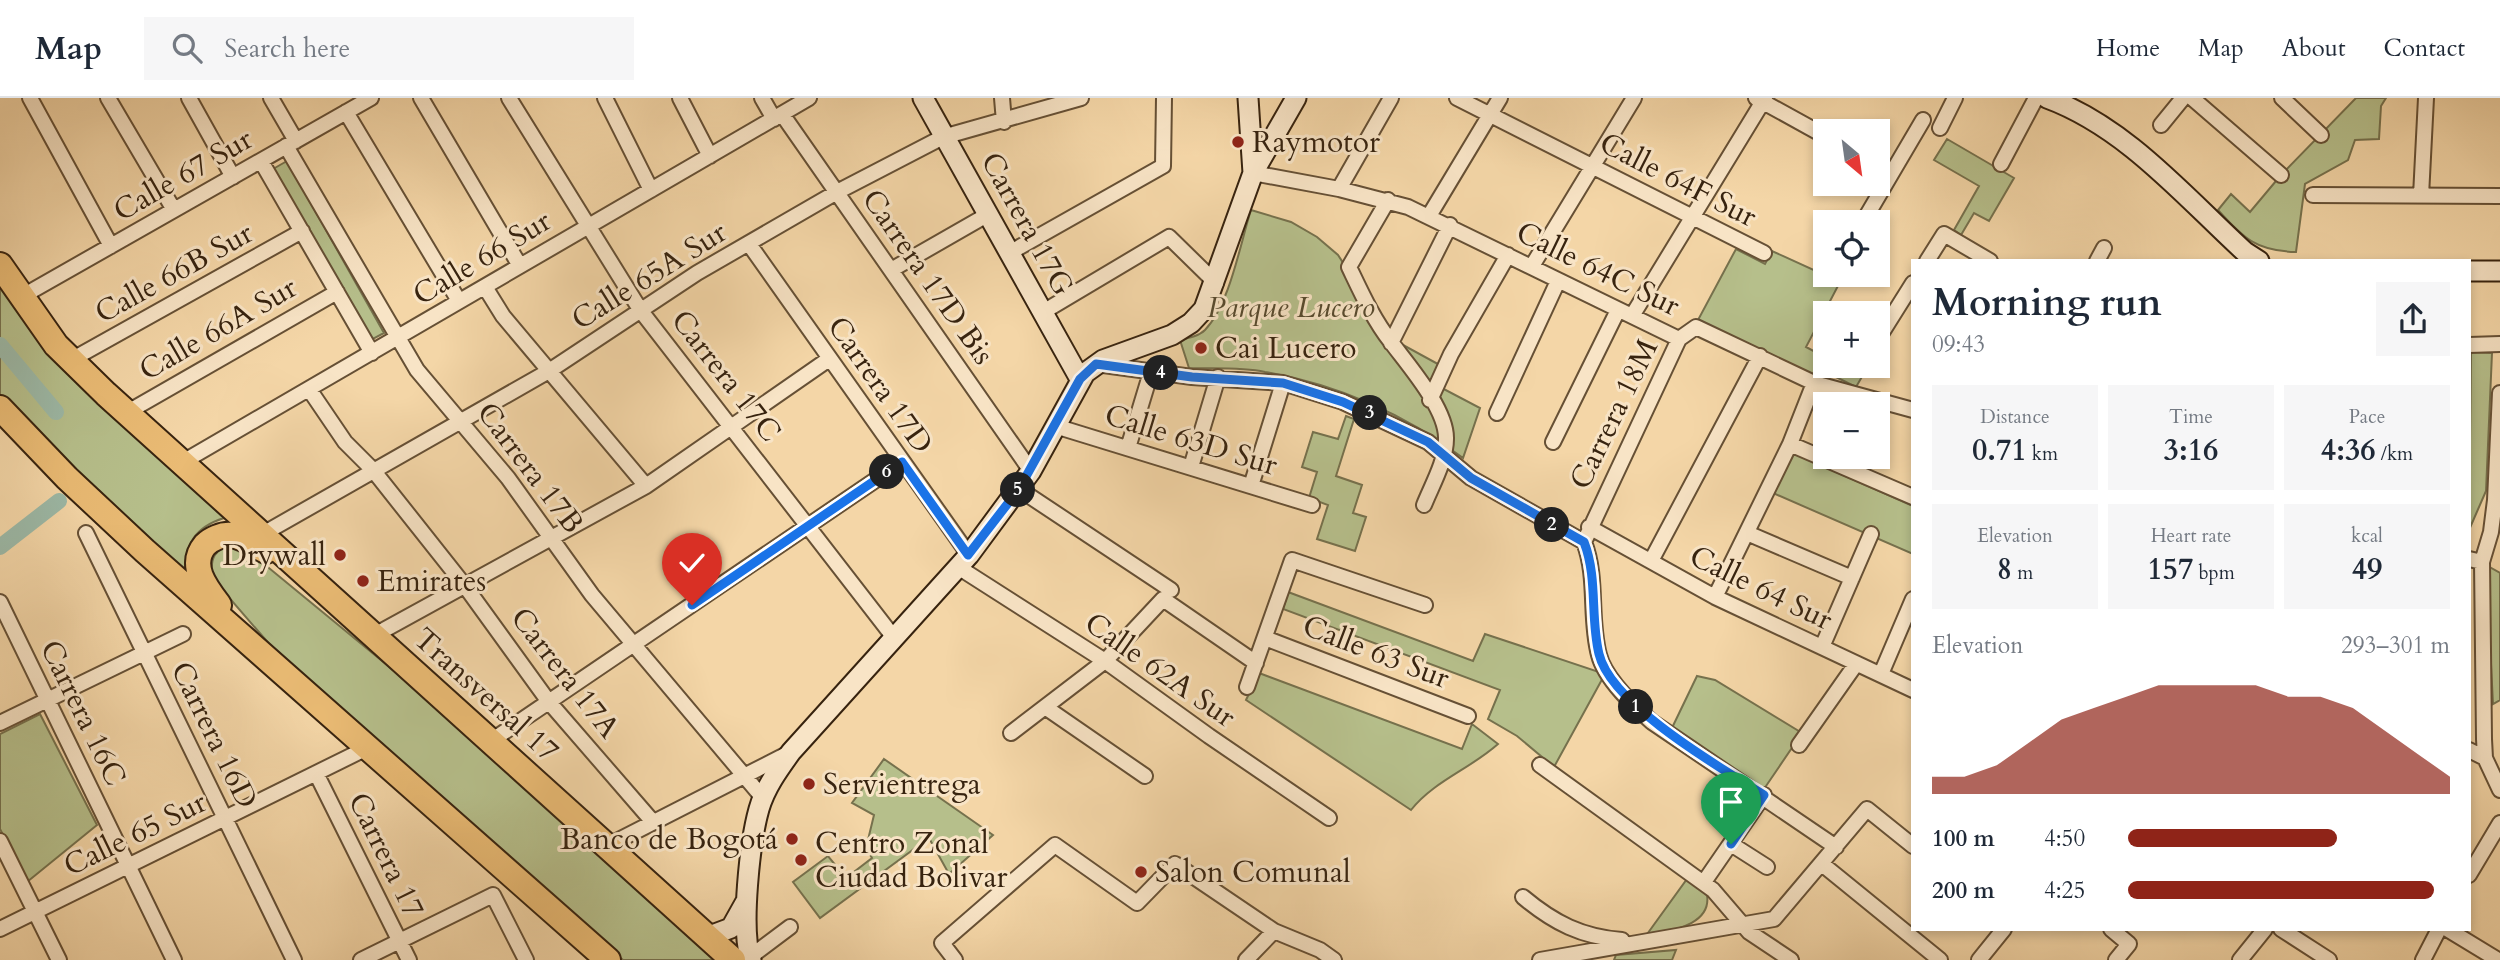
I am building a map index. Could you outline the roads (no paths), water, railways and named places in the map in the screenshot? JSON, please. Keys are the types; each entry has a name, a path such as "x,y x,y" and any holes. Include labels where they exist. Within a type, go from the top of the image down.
{"highway":[{"name":"Transversal 17","path":"0,265 21,297 71,360 126,412 708,937 745,959"},
{"path":"0,408 67,478 608,960"},
{"path":"246,639 202,578 199,554 209,541 232,535 292,564"}],"street":[{"path":"30,98 111,246"},
{"path":"108,98 174,210"},
{"path":"189,98 233,177"},
{"name":"Carrera 17B","path":"271,98 291,144 396,338 417,370 462,421 592,595 764,798"},
{"name":"Calle 67 Sur","path":"21,297 371,98"},
{"path":"421,98 520,266"},
{"name":"Carrera 17C","path":"509,98 641,311 895,639"},
{"path":"605,98 652,190"},
{"path":"680,98 710,156"},
{"name":"Carrera 17D Bis","path":"762,98 837,192 1031,471"},
{"name":"Calle 66 Sur","path":"181,463 809,98"},
{"name":"Carrera 17G","path":"923,98 1080,379"},
{"path":"1002,98 1004,121"},
{"name":"Calle 65A Sur","path":"261,535 549,371 641,311 837,192 943,137 1081,98"},
{"path":"1009,253 1163,166 1164,98"},
{"path":"1248,98 1253,173"},
{"path":"745,959 747,898 759,809 773,778 791,752 963,561 1019,489 1080,379 1096,364 1182,330 1203,309 1216,283 1253,173 1296,98"},
{"path":"1339,189 1391,98"},
{"name":"Calle 64F Sur","path":"1457,98 1764,253"},
{"path":"1429,216 1500,98"},
{"path":"1532,266 1634,98"},
{"path":"1940,128 1955,98"},
{"path":"2001,164 2036,98"},
{"path":"2047,98 2088,117 2120,138 2256,259"},
{"path":"2161,125 2183,98"},
{"path":"2192,98 2281,175"},
{"path":"2283,98 2321,135"},
{"path":"2421,196 2426,98"},
{"path":"1761,99 1813,129"},
{"name":"Carrera 18M","path":"1633,316 1761,99"},
{"path":"346,112 459,301"},
{"path":"1870,210 1923,120"},
{"path":"261,161 372,352"},
{"name":"Calle 64C Sur","path":"1253,173 1388,200 1450,225 1679,339 1699,327 1814,383 1911,409"},
{"path":"2313,195 2500,196"},
{"path":"1388,200 1349,267 1391,343 1430,400 1447,437 1444,455 1424,505"},
{"path":"891,270 988,215"},
{"path":"1391,343 1450,225"},
{"name":"Calle 66B Sur","path":"71,360 302,231"},
{"path":"1928,259 1944,234 1987,259"},
{"path":"1043,312 1169,237 1216,283"},
{"name":"Carrera 17D","path":"749,244 902,462 963,561"},
{"path":"1430,400 1451,354 1508,255"},
{"path":"2471,271 2500,271"},
{"path":"1497,413 1558,281"},
{"path":"485,286 503,316 646,486"},
{"name":"Calle 66A Sur","path":"126,412 337,292"},
{"path":"1890,321 1910,292"},
{"path":"1553,442 1618,310"},
{"name":"Carrera 18M","path":"1584,542 1679,339"},
{"path":"2471,345 2500,344"},
{"path":"1651,561 1760,356"},
{"path":"373,636 646,486 829,359"},
{"path":"1096,364 1151,372 1283,383 1363,410 1428,442 1471,478 1584,542 1591,559 1599,656 1609,673 1652,722 1764,795 1836,847"},
{"path":"1128,448 1151,372"},
{"path":"1191,467 1218,377"},
{"path":"1251,486 1283,383"},
{"path":"1715,597 1790,444 1814,383"},
{"name":"Carrera 17A","path":"309,389 345,442 373,470 465,586 549,702 653,822"},
{"path":"2500,393 2495,532 2476,561 2484,661 2485,758 2500,790"},
{"name":"Calle 63D Sur","path":"1055,426 1312,505"},
{"path":"1790,444 1911,496"},
{"path":"491,741 902,462"},
{"path":"1019,489 1167,594 1256,663"},
{"name":"Calle 64 Sur","path":"1589,527 1715,597 1911,689"},
{"name":"Carrera 16D","path":"86,533 294,960"},
{"path":"1747,533 1852,578"},
{"path":"1822,647 1871,534"},
{"path":"1247,687 1293,560 1425,605"},
{"name":"Calle 62A Sur","path":"963,561 1329,818"},
{"path":"1011,733 1105,661 1167,594"},
{"name":"Carrera 16C","path":"0,602 174,960"},
{"path":"1881,674 1911,604"},
{"path":"0,723 183,634"},
{"name":"Calle 63 Sur","path":"1265,638 1468,716"},
{"path":"2471,653 2484,661"},
{"path":"1799,746 1856,664"},
{"path":"1045,707 1146,776"},
{"name":"Calle 65 Sur","path":"0,929 369,747"},
{"path":"2471,751 2485,758"},
{"path":"607,846 791,752"},
{"path":"1540,765 1704,882 1759,941 1791,960"},
{"name":"Carrera 17","path":"316,773 409,960"},
{"path":"1704,882 1764,795"},
{"path":"1540,960 1765,922 1781,914 1867,809 1911,844"},
{"path":"2471,872 2500,823"},
{"path":"0,841 59,960"},
{"path":"1731,844 1767,867"},
{"path":"955,960 942,943 1055,845 1138,903 1175,864 1274,931 1321,950 1334,960"},
{"path":"1822,864 1911,929"},
{"path":"361,960 493,895 526,960"},
{"path":"1523,897 1545,916 1583,934 1600,938 1653,941"},
{"path":"708,937 731,928 747,898"},
{"path":"745,959 790,927"},
{"path":"1246,960 1274,931"},
{"path":"1979,960 2002,931"},
{"path":"2113,931 2129,944 2116,960"},
{"path":"2240,960 2263,931"},
{"path":"2284,931 2329,960"},
{"path":"2423,960 2438,931"},
{"path":"2450,931 2498,960"},
{"path":"1918,934 1940,960"}],"waterway":[{"path":"0,345 56,412"},
{"path":"0,547 59,501"}],"place":[{"name":"Raymotor","path":"1238,142"},
{"name":"Cai Lucero","path":"1201,348"},
{"name":"Drywall","path":"340,555"},
{"name":"Emirates","path":"363,581"},
{"name":"Servientrega","path":"809,784"},
{"name":"Banco de Bogotá","path":"792,839"},
{"name":"Centro Zonal Ciudad Bolivar","path":"801,860"},
{"name":"Salon Comunal","path":"1141,872"}],"park label":[{"name":"Parque Lucero","path":"1291,307"}]}
